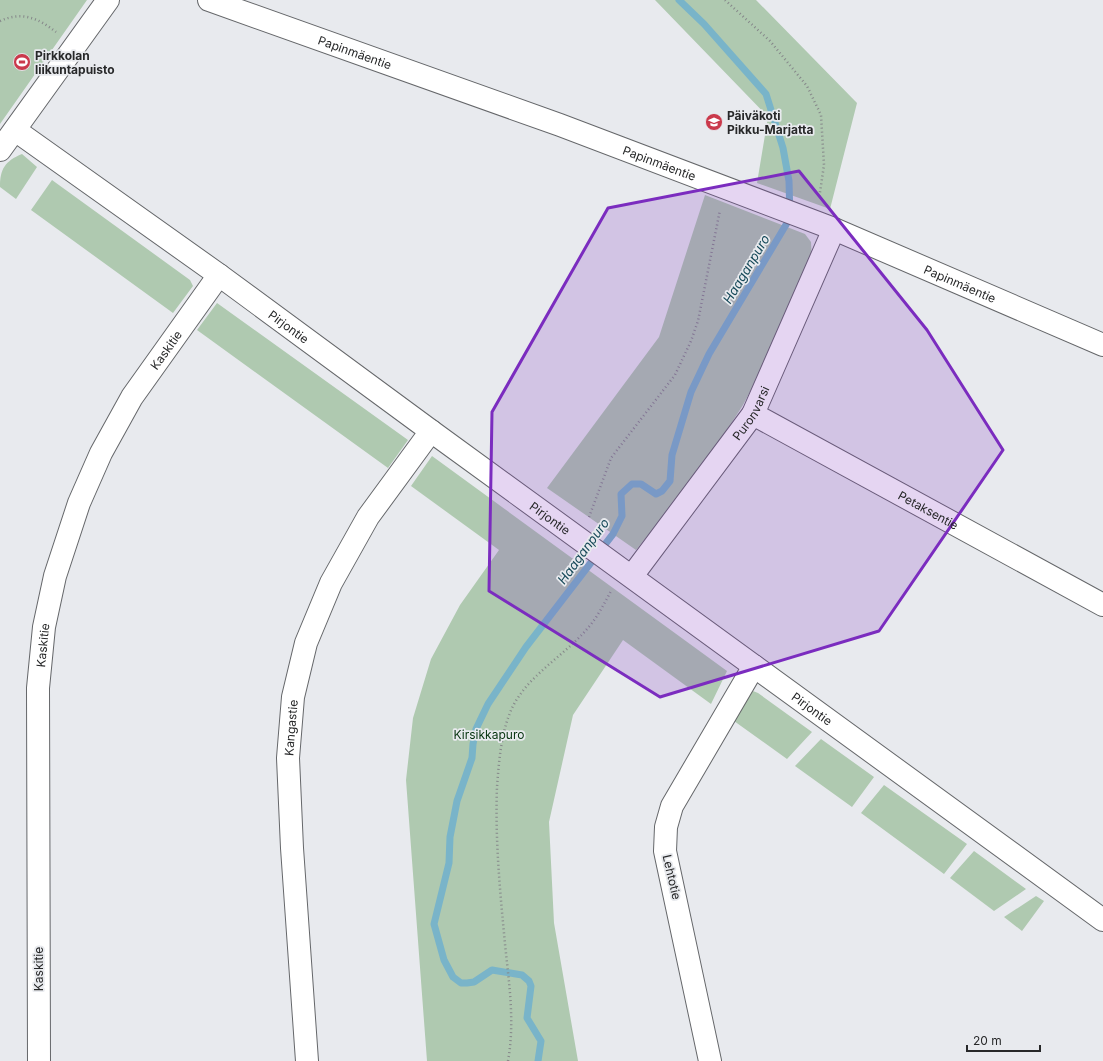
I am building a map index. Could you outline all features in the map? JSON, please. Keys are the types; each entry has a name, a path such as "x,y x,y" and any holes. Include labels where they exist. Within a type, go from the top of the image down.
{"street":[{"path":"0,150 16,130 108,0"},
{"name":"Papinmäentie","path":"209,0 560,125 811,220 1103,345"},
{"name":"Pirjontie","path":"16,130 219,275 1103,920"},
{"name":"Puronvarsi","path":"622,569 753,414 834,229"},
{"name":"Kaskitie","path":"39,1061 38,688 44,627 55,576 79,504 101,453 132,398 219,275"},
{"name":"Petaksentie","path":"753,414 1103,605"},
{"name":"Kangastie","path":"307,1061 292,848 288,758 293,698 306,643 331,583 368,516 431,431"},
{"name":"Lehtotie","path":"710,1061 666,851 666,827 672,806 754,666"}],"path":[{"path":"725,0 770,41 807,86 821,115 824,165 811,220"},
{"path":"0,21 12,16 23,15 50,28 74,47"},
{"path":"582,540 586,524 611,458 675,375 691,341 698,321 724,188"},
{"path":"508,1061 511,1044 510,984 497,860 496,822 500,754 504,731 512,708 521,692 586,630 603,606 622,569"}],"highlighted area":[{"path":"799,171 927,330 1003,450 879,631 660,697 489,591 492,412 608,208"}],"green space":[{"name":"Pirkkolan liikuntapuisto","path":"0,0 87,0 0,124"},
{"path":"655,0 756,0 857,103 830,209 757,183 768,117"},
{"path":"22,154 37,167 16,199 0,187 0,181 2,170 5,166 11,160"},
{"path":"52,180 190,280 193,286 173,313 31,210"},
{"path":"705,195 805,234 811,242 812,261 790,316 743,405 702,469 636,550 547,488 659,337"},
{"path":"217,303 408,440 388,468 197,330"},
{"name":"Kirsikkapuro","path":"432,456 727,671 711,704 623,640 573,715 549,822 554,923 578,1061 427,1061 406,780 413,718 431,659 460,605 499,550 411,486"},
{"path":"753,691 758,693 812,732 787,759 734,721"},
{"path":"821,739 874,777 852,807 795,766"},
{"path":"884,785 967,844 944,874 861,813"},
{"path":"974,851 1026,889 994,911 950,878"},
{"path":"1036,896 1044,901 1022,931 1004,917"}],"waterway":[{"name":"Haaganpuro","path":"538,1061 541,1041 527,1018 531,986 529,981 522,975 492,970 474,982 461,983 453,977 444,960 434,924 449,863 450,837 457,801 472,758 476,729 488,704 526,647 613,534 622,516 621,494 632,484 641,484 656,494 662,491 670,481 672,455 691,392 709,354 790,218 789,181 783,148 766,94 704,24 679,0"}],"place":[{"name":"Pirkkolan liikuntapuisto","path":"22,62"},
{"name":"Päiväkoti Pikku-Marjatta","path":"714,122"}]}
